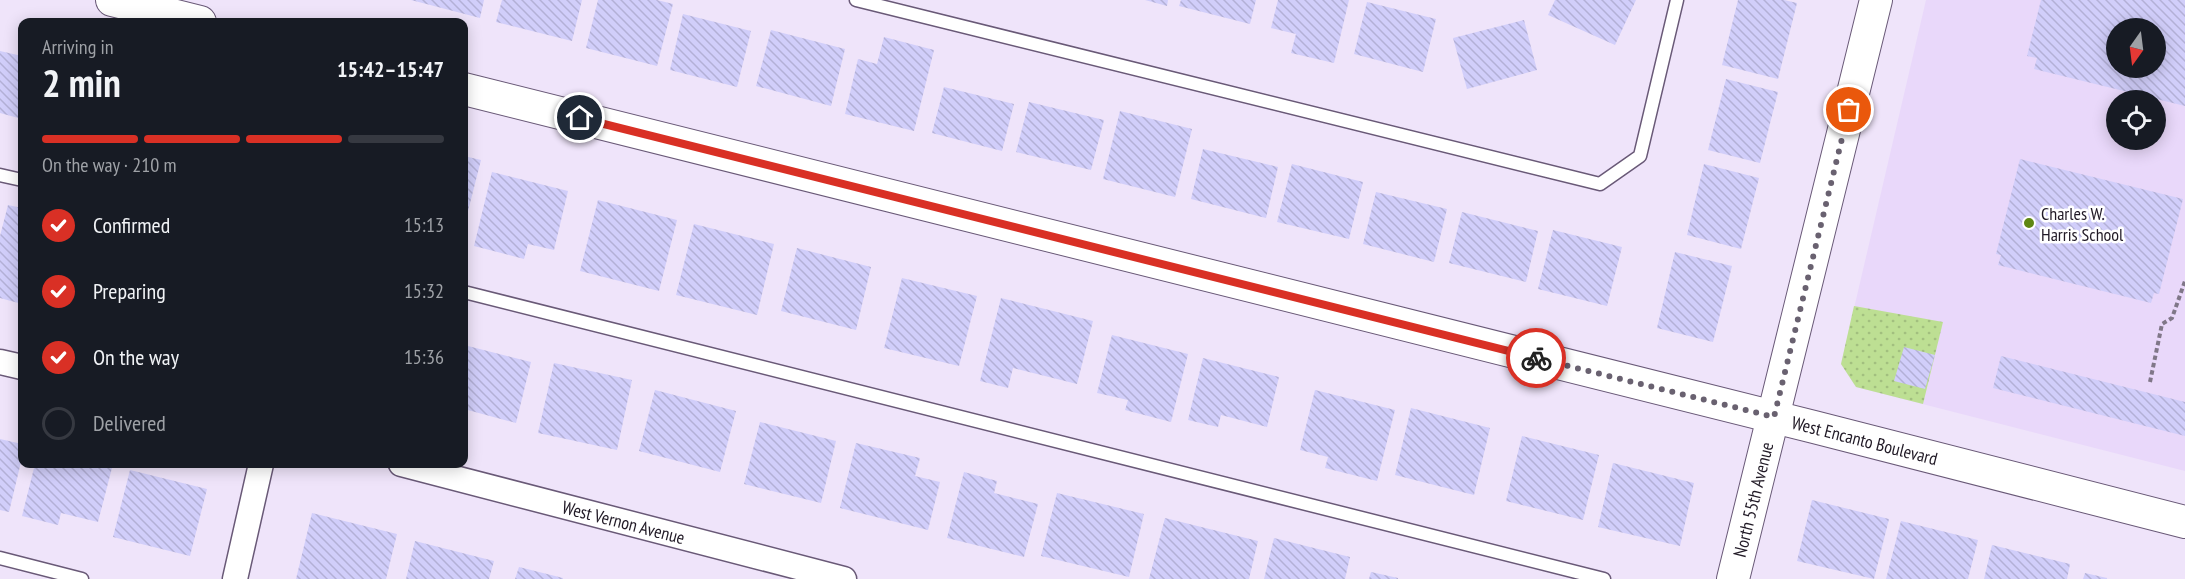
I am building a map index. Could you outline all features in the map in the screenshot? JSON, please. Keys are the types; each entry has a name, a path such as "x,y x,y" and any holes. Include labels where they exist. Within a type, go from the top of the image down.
{"street":[{"name":"North 55th Avenue","path":"1733,579 1876,0"},
{"path":"125,2 185,18"},
{"name":"West Encanto Boulevard","path":"468,90 2185,522"},
{"path":"0,362 18,367"},
{"path":"235,579 260,468"},
{"name":"West Vernon Avenue","path":"416,468 844,579"}],"lane":[{"path":"856,0 1600,184 1640,156 1677,0"},
{"path":"0,175 18,179"},
{"path":"468,293 1604,579"},
{"path":"0,558 82,579"}],"path":[{"path":"2150,382 2162,324 2172,318 2185,281"}],"shaded area":[{"name":"Charles W. Harris School","path":"1926,0 2185,0 2185,471 1856,387 1841,364"}],"green space":[{"path":"1854,306 1943,322 1923,404 1856,387 1841,364"}],"building":[{"path":"411,0 484,0 480,18"},
{"path":"502,0 582,0 572,41 496,22"},
{"path":"598,0 657,0 673,4 657,66 586,48"},
{"path":"1145,0 1168,0 1167,6"},
{"path":"1181,0 1256,0 1250,24 1179,6"},
{"path":"1278,0 1349,0 1334,63 1291,53 1296,34 1271,28"},
{"path":"1555,0 1636,0 1615,45 1548,15"},
{"path":"1738,0 1784,0 1797,3 1778,79 1722,65"},
{"path":"2041,0 2185,0 2185,106 2166,101 2166,90 2120,90 2034,69 2037,58 2027,56"},
{"path":"1367,2 1436,19 1423,72 1354,54"},
{"path":"683,14 751,31 737,87 670,70"},
{"path":"1524,20 1537,70 1467,89 1453,38"},
{"path":"771,30 845,49 831,106 756,86"},
{"path":"884,37 934,50 914,131 845,114 858,59 877,64"},
{"path":"0,51 18,55 18,118 0,113"},
{"path":"1726,79 1778,92 1760,163 1708,150"},
{"path":"944,87 1014,104 1002,151 932,133"},
{"path":"1029,102 1104,120 1091,170 1016,152"},
{"path":"1120,111 1192,129 1175,197 1103,179"},
{"path":"1203,149 1278,167 1266,218 1191,199"},
{"path":"468,157 481,160 468,211"},
{"path":"2020,159 2183,199 2159,294 2154,293 2151,303 1998,265 2001,255 1996,254"},
{"path":"1292,164 1363,182 1349,239 1277,222"},
{"path":"1704,164 1759,178 1741,249 1687,235"},
{"path":"492,172 568,191 554,250 528,244 524,259 474,246"},
{"path":"1376,192 1447,209 1434,262 1363,244"},
{"path":"598,200 677,220 659,291 580,271"},
{"path":"8,205 18,207 18,303 0,298 0,236"},
{"path":"1462,212 1538,231 1526,282 1449,263"},
{"path":"694,224 774,244 757,315 676,295"},
{"path":"1553,230 1622,247 1607,306 1538,289"},
{"path":"797,248 871,267 856,330 781,311"},
{"path":"1675,252 1732,266 1713,342 1657,328"},
{"path":"902,278 977,296 959,366 884,348"},
{"path":"1001,298 1093,321 1077,384 1013,368 1008,388 980,381"},
{"path":"1112,335 1188,354 1171,422 1125,410 1128,400 1097,393"},
{"path":"468,346 531,362 516,423 468,410"},
{"path":"1904,347 1935,355 1925,389 1894,381"},
{"path":"2001,356 2185,402 2185,436 1993,388"},
{"path":"1203,358 1279,377 1267,427 1221,415 1218,427 1188,420"},
{"path":"554,363 632,380 617,450 538,433"},
{"path":"655,390 736,411 720,472 639,451"},
{"path":"1315,390 1395,410 1377,481 1325,468 1328,457 1300,450"},
{"path":"1411,408 1490,428 1474,495 1395,475"},
{"path":"760,422 836,441 821,503 744,484"},
{"path":"1522,436 1599,455 1583,520 1506,501"},
{"path":"0,439 18,443 20,468 9,512 0,510"},
{"path":"856,443 920,458 915,476 940,482 928,530 840,508"},
{"path":"1613,463 1694,483 1680,546 1598,527"},
{"path":"34,468 112,468 98,522 61,513 58,525 22,516"},
{"path":"130,470 207,489 190,556 113,537"},
{"path":"964,472 997,481 994,493 1038,504 1024,557 947,538"},
{"path":"1057,493 1144,514 1129,577 1041,556"},
{"path":"1812,500 1889,519 1874,579 1797,561"},
{"path":"312,513 397,534 386,579 296,579"},
{"path":"1165,518 1258,541 1249,579 1149,579"},
{"path":"1901,521 1978,540 1968,579 1886,579"},
{"path":"1274,538 1350,557 1345,579 1264,579"},
{"path":"415,541 494,561 489,579 406,579"},
{"path":"1992,545 2070,564 2067,579 1984,579"},
{"path":"519,567 563,578 563,579 515,579"},
{"path":"1371,572 1398,578 1398,579 1369,579"},
{"path":"2085,573 2107,578 2107,579 2083,579"}],"way so far":[{"path":"1536,358 1774,417 1849,110"}],"place":[{"name":"Charles W. Harris School","path":"2029,223"}],"route":[{"path":"580,118 1536,358"}]}
